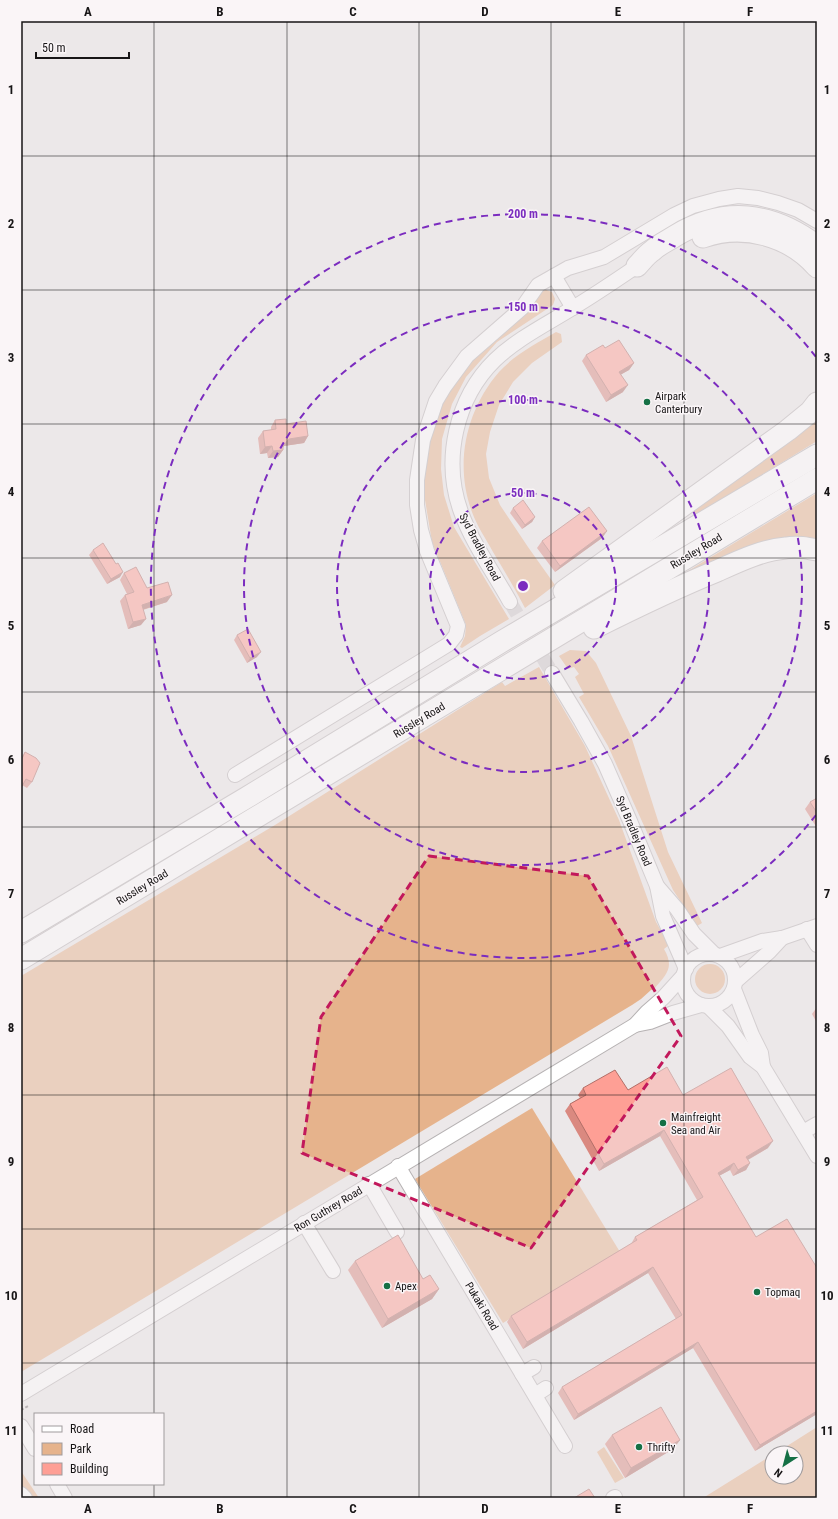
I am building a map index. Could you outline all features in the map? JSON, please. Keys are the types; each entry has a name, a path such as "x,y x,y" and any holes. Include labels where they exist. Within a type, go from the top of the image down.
{"highway":[{"path":"637,266 652,250 680,233 697,224 731,216 751,217 777,223 794,230 817,246"},
{"path":"637,266 659,260 696,239 710,234 739,231 755,232 784,241 811,260 817,267"},
{"path":"501,642 550,601 788,430 810,412 817,403"},
{"name":"Russley Road","path":"21,932 246,798 501,642 817,455"},
{"name":"Russley Road","path":"21,959 470,690 817,479"},
{"path":"470,690 652,599 745,559 768,551 787,547 806,547 817,550"}],"street":[{"path":"235,775 449,644 456,635 458,626 427,551 421,530 417,505 417,480 423,440 436,401 458,366 486,338 508,322 522,308 538,286 568,268 604,257 674,215 694,206 720,199 738,196 778,202 798,210 817,221"},
{"name":"Syd Bradley Road","path":"510,602 460,511 453,473 453,456 454,439 464,407 477,382 495,360 517,342 573,308 637,266"},
{"path":"554,276 573,308"},
{"name":"Syd Bradley Road","path":"552,672 605,764 633,827 657,886 663,916 684,972"},
{"name":"Syd Bradley Road","path":"657,886 677,909 694,934 717,955"},
{"path":"782,938 735,985 730,995 720,1004 705,1005 695,1002 689,997 684,984 684,972 690,962 696,957 704,954 717,955 762,941 782,938 812,928 817,945"},
{"path":"717,955 727,960 732,966 735,974 735,985 749,1028 761,1053 763,1067"},
{"name":"Ron Guthrey Road","path":"21,1394 635,1024 663,998 684,972"},
{"path":"705,1005 728,1026 750,1057 763,1067 817,1156"},
{"name":"Ron Guthrey Road","path":"635,1024 650,1022 673,1013 705,1005"},
{"path":"803,1132 817,1124"},
{"name":"Pukaki Road","path":"398,1166 528,1370 565,1446"},
{"path":"369,1184 397,1232"},
{"path":"304,1223 333,1270"},
{"path":"21,1426 34,1447"},
{"path":"57,1485 65,1498"},
{"path":"21,1494 25,1498"}],"highlighted area":[{"path":"429,856 588,876 681,1036 531,1248 302,1153 321,1017"}],"green space":[{"path":"546,290 552,292 555,299 553,305 497,342 466,377 452,404 442,439 441,469 444,495 454,527 509,619 462,648 460,647 465,636 466,625 432,542 423,488 425,455 443,395 463,369 541,291"},
{"path":"556,332 561,334 562,342 532,363 513,382 499,405 490,432 486,454 489,478 500,505 555,585 525,608 472,512 464,475 466,438 478,403 499,372 526,350"},
{"path":"817,412 817,441 703,511 695,514 691,508"},
{"path":"817,493 817,543 690,576 688,571"},
{"path":"570,650 586,651 596,663 631,736 668,852 702,923 697,926 673,890 608,746 579,697 584,694 575,677 579,674 574,667 568,669 559,656"},
{"path":"539,667 585,746 619,820 656,922 669,945 664,949 669,961 668,971 662,980 654,989 632,1005 21,1372 21,976 275,825 502,682 505,686"},
{"path":"710,964 716,965 724,973 724,985 716,993 710,994 704,993 696,985 695,979 696,973 704,965"},
{"path":"532,1108 620,1252 503,1323 415,1179"},
{"path":"817,1427 817,1498 703,1498 764,1460 764,1485 804,1485 804,1445 789,1445"},
{"path":"604,1447 624,1478 615,1483 597,1452"},
{"path":"21,1471 39,1498 21,1498"}],"building":[{"path":"619,340 634,363 619,372 628,385 611,395 586,355 603,345 605,348"},
{"path":"286,419 286,424 306,421 308,436 289,439 283,446 283,450 273,451 272,446 265,447 263,431 276,429 275,420"},
{"path":"523,500 535,517 525,525 513,508"},
{"path":"589,507 607,531 560,566 542,541"},
{"path":"103,543 116,564 118,563 123,572 111,579 93,550"},
{"path":"136,567 147,588 168,582 172,595 142,605 146,619 133,622 125,595 134,592 124,573"},
{"path":"248,629 261,652 250,658 237,635"},
{"path":"25,752 36,758 40,763 32,782 26,779 21,788 21,761"},
{"path":"817,798 817,813 810,802"},
{"path":"667,1067 683,1095 731,1068 773,1141 746,1157 750,1163 738,1170 734,1163 718,1173 756,1237 787,1219 817,1268 817,1411 760,1445 698,1342 578,1414 562,1387 682,1315 653,1267 527,1342 511,1316 637,1240 635,1237 703,1197 664,1130 604,1164 570,1104 586,1095 583,1088 615,1070 628,1090"},
{"name":"Apex","path":"398,1235 423,1279 430,1275 439,1289 388,1319 355,1261"},
{"name":"Thrifty","path":"661,1407 680,1440 631,1468 612,1435"},
{"path":"589,1489 595,1498 574,1498"}],"tunnel":[{"path":"510,602 552,673"}],"place":[{"name":"Airpark Canterbury","path":"647,402"},
{"name":"Mainfreight Sea and Air","path":"663,1123"},
{"name":"Apex","path":"387,1286"},
{"name":"Topmaq","path":"757,1292"},
{"name":"Thrifty","path":"639,1447"}]}
